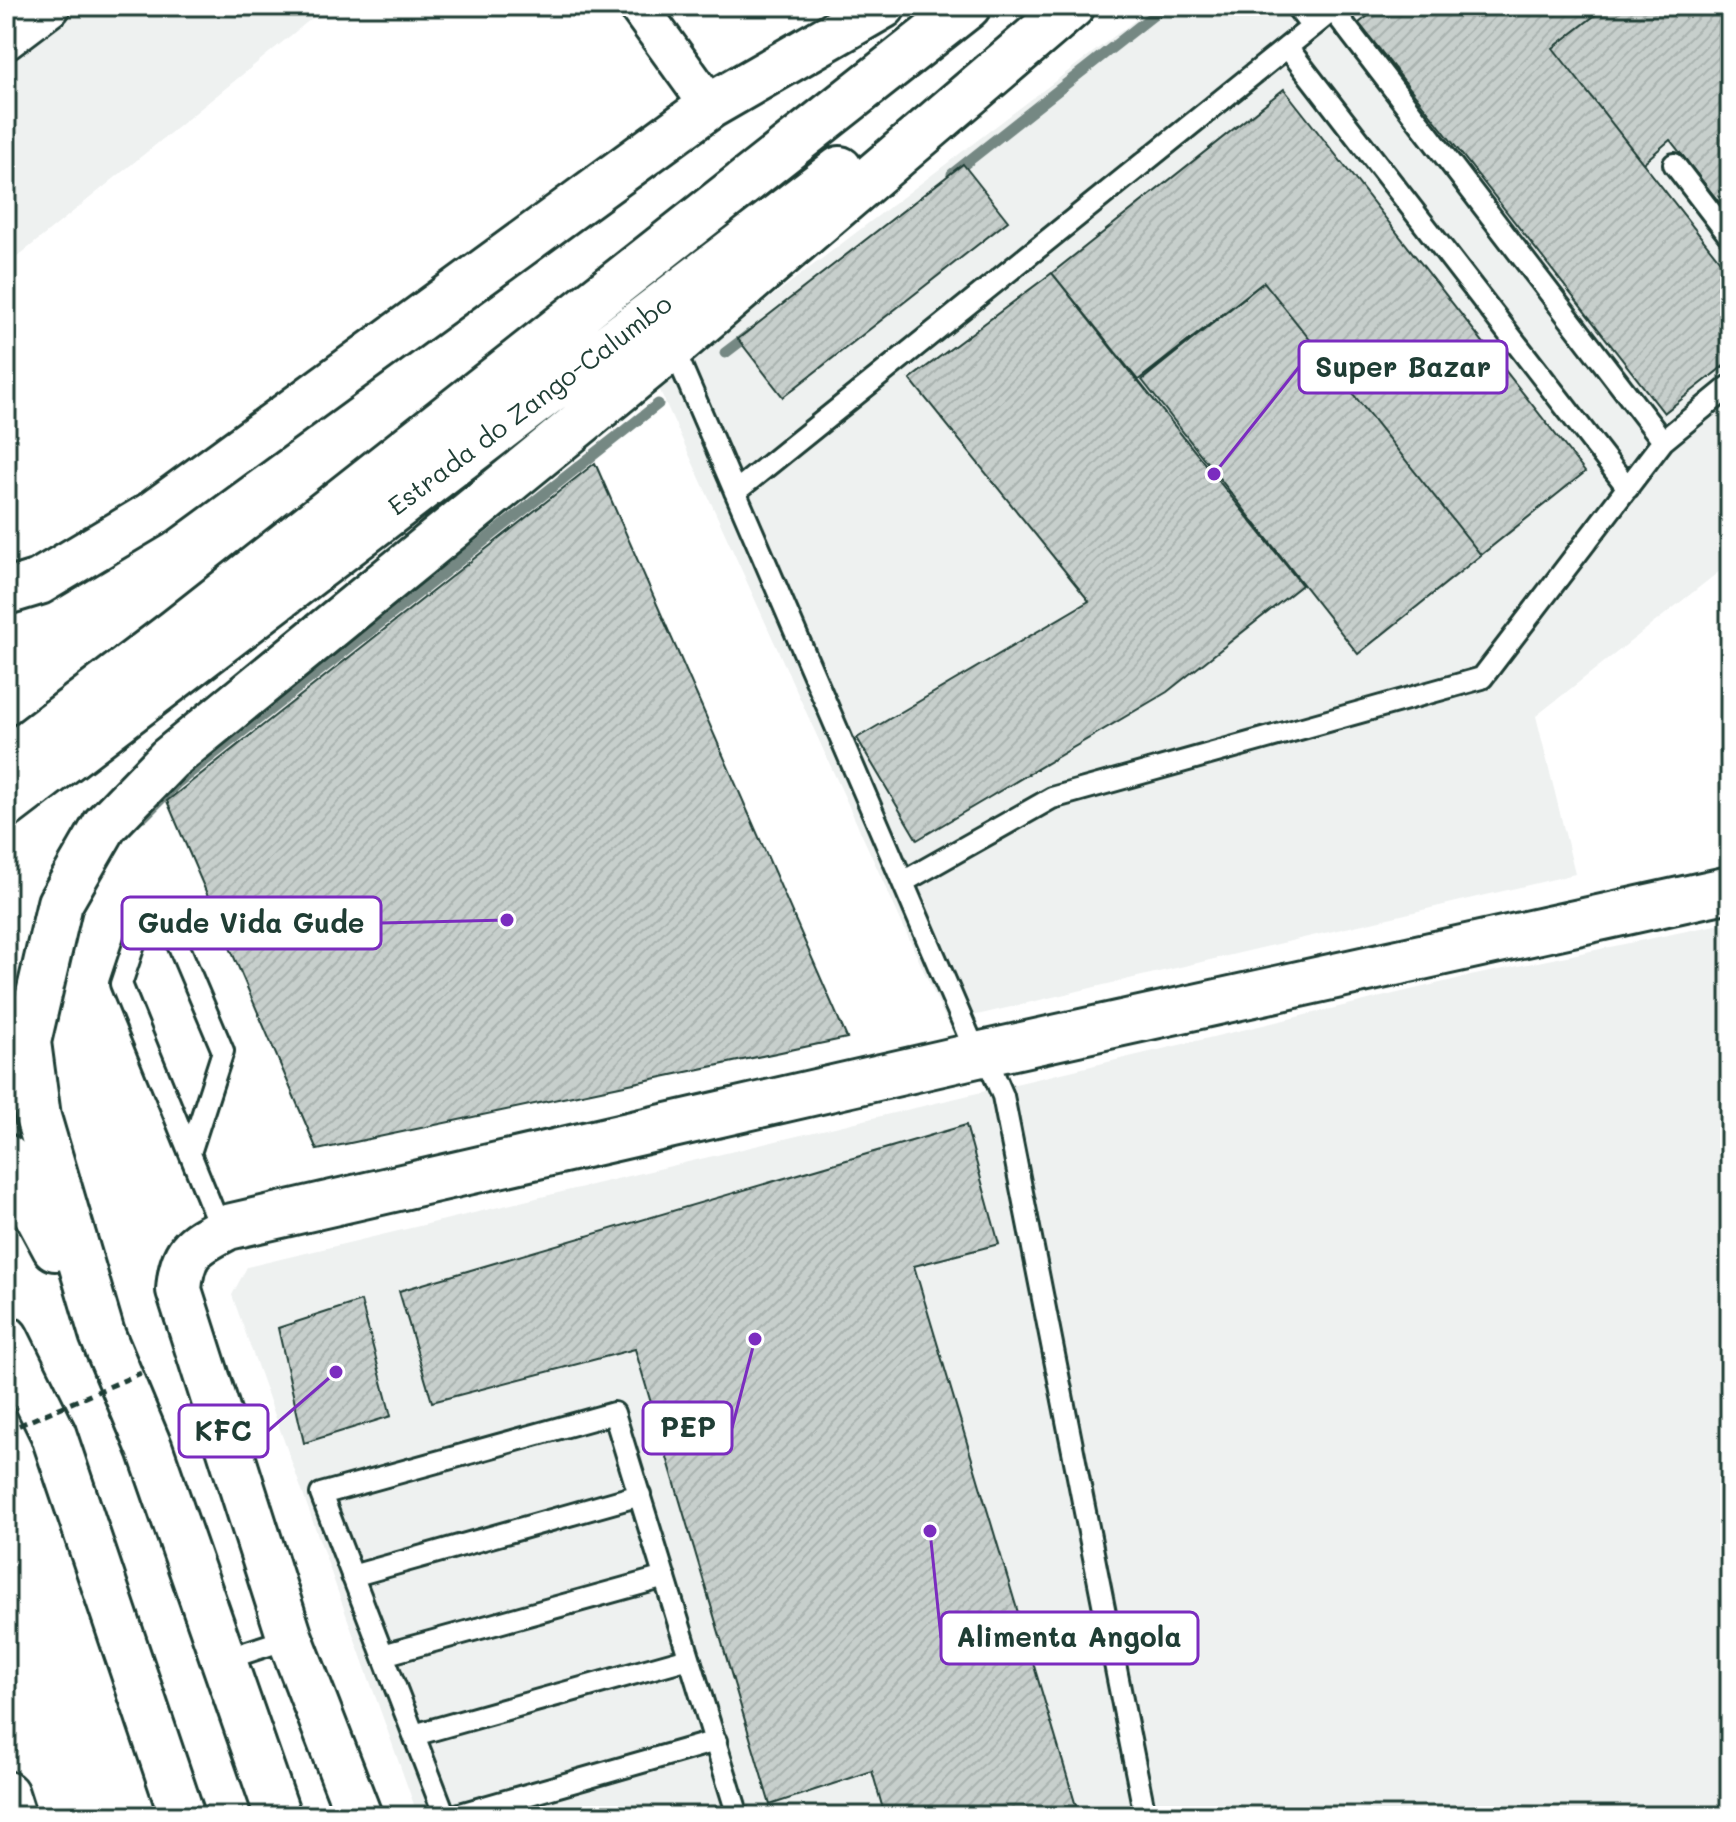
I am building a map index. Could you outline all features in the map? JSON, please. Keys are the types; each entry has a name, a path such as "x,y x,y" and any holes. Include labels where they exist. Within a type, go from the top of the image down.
{"main road":[{"path":"6,592 39,582 151,515 710,106 883,6"},
{"name":"Estrada do Zango-Calumbo","path":"6,806 187,645 968,6"},
{"name":"Estrada do Zango-Calumbo","path":"6,760 187,645 1054,6"},
{"path":"102,1334 38,1117 28,1042 60,903 105,825 169,759 673,347 1072,6"},
{"path":"359,1816 290,1638 179,1290 180,1270 188,1250 221,1230 981,1054 1730,889"},
{"path":"6,1157 102,1334 150,1449 278,1816"},
{"path":"6,1338 53,1433 182,1816"},
{"path":"6,1794 13,1816"}],"street":[{"path":"6,40 51,6"},
{"path":"638,6 710,106"}],"lane":[{"path":"1296,6 1312,27"},
{"path":"735,492 1335,8 1663,441"},
{"path":"1287,47 1628,488"},
{"path":"1674,164 1730,237"},
{"path":"673,347 903,882 1003,1096 1145,1816"},
{"path":"903,882 1052,798 1482,678 1663,441 1730,386"},
{"path":"190,1153 223,1051 168,921 138,933 121,984 221,1230"},
{"path":"445,1816 321,1494 614,1413 738,1816"},
{"path":"352,1576 640,1495"},
{"path":"383,1655 665,1577"},
{"path":"223,1660 290,1638"},
{"path":"414,1735 689,1658"},
{"path":"453,1816 716,1741"}],"path":[{"path":"6,1431 141,1373"}],"shaded area":[{"path":"6,6 327,6 6,266"},
{"path":"1154,6 1730,6 1730,563 1536,716 1575,874 947,1022 657,384"},
{"path":"1730,922 1730,1816 418,1816 232,1295 247,1267 1461,978"}],"building":[{"path":"1381,6 1607,6 1553,48 1730,274 1730,361 1664,413 1359,23"},
{"path":"1607,6 1713,6 1730,26 1730,216 1670,140 1643,163 1553,48"},
{"path":"1284,89 1585,472 1481,555 1264,282 1137,381 1052,273"},
{"path":"963,164 1008,221 783,397 738,339"},
{"path":"1052,273 1302,585 1167,692 917,840 857,738 1089,601 910,379"},
{"path":"1264,282 1481,555 1358,654 1142,380"},
{"path":"595,463 847,1038 317,1150 167,801"},
{"path":"966,1125 999,1244 914,1266 1079,1816 885,1816 872,1771 770,1805 635,1349 432,1402 399,1291"},
{"path":"361,1301 391,1416 304,1443 278,1328"}],"waterway":[{"path":"952,174 1165,6"},
{"path":"725,353 750,334"},
{"path":"144,816 176,784 658,404"}],"place":[{"name":"Super Bazar","path":"1214,474"},
{"name":"Gude Vida Gude","path":"507,920"},
{"name":"PEP","path":"755,1339"},
{"name":"KFC","path":"336,1372"},
{"name":"Alimenta Angola","path":"930,1531"}]}
